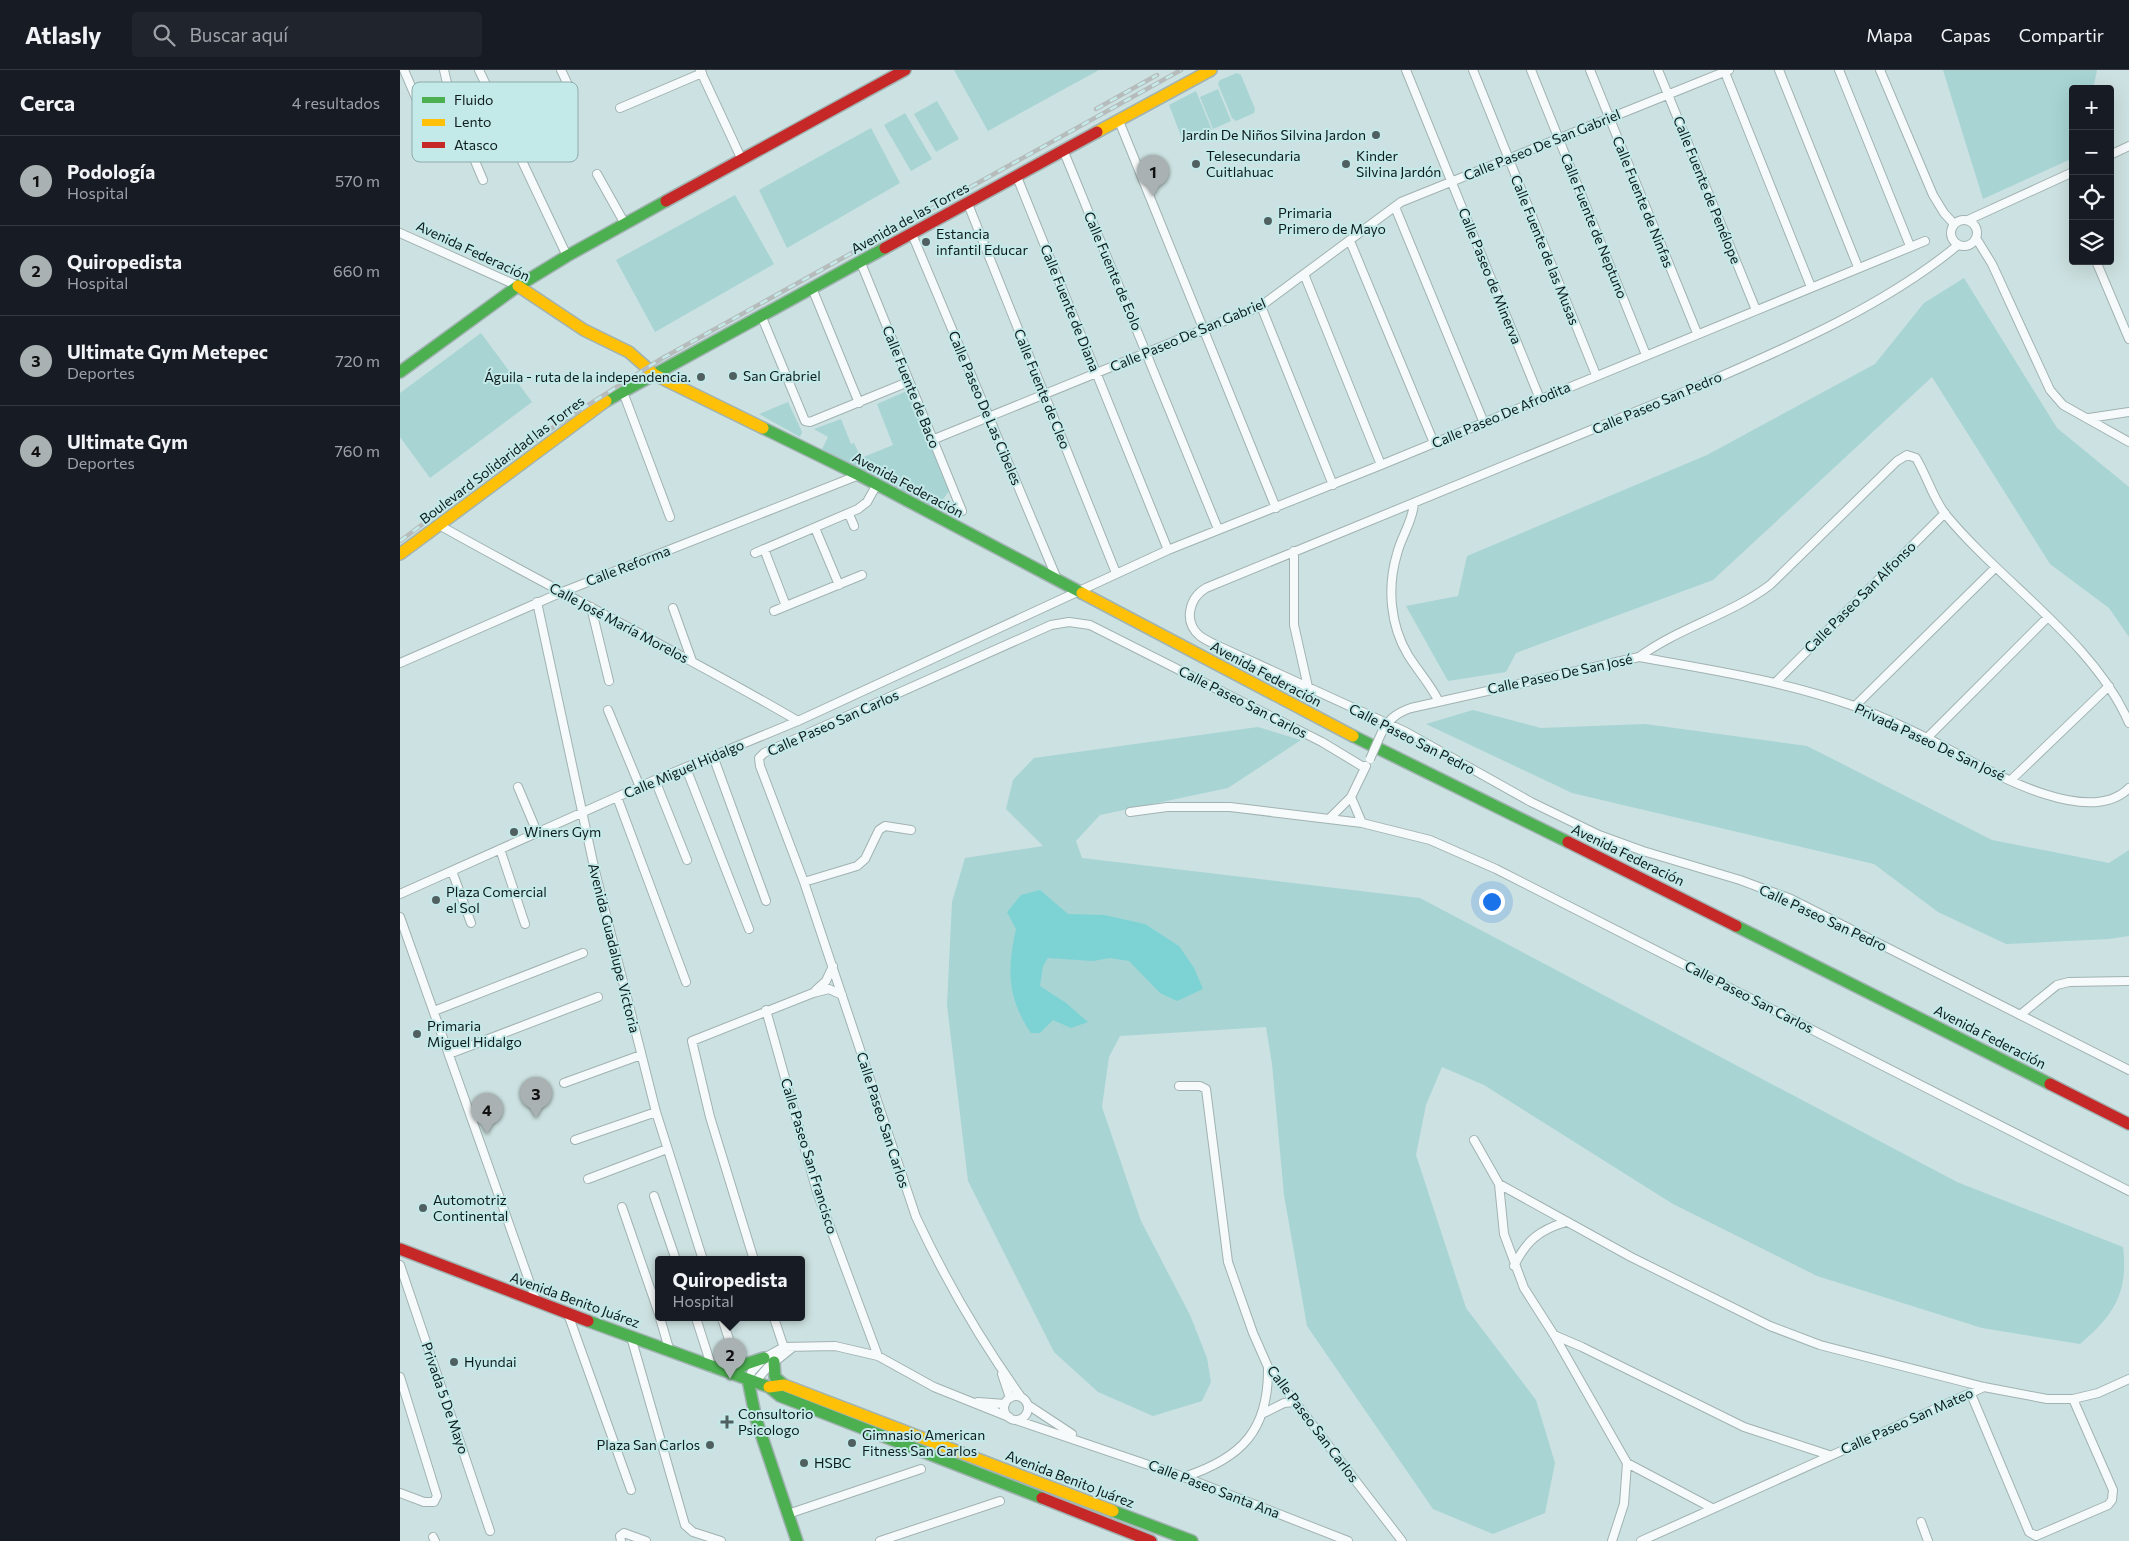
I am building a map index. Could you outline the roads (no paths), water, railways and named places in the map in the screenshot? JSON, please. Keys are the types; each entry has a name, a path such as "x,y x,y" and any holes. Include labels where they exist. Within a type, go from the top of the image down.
{"main road":[{"path":"400,372 518,286 567,256 905,70"},
{"name":"Avenida de las Torres","path":"623,392 1211,70"},
{"name":"Avenida Federación","path":"518,286 584,330 629,352 656,374 859,475 876,486 1386,753 1654,884 2129,1124"},
{"name":"Boulevard Solidaridad las Torres","path":"400,554 605,402 623,392"},
{"name":"Avenida Benito Juárez","path":"400,1249 537,1303 712,1368 769,1387 780,1396 1151,1541"},
{"path":"784,1385 775,1377 769,1360 744,1379 797,1541"},
{"name":"Avenida Benito Juárez","path":"769,1387 784,1385 1189,1540"}],"street":[{"path":"404,70 412,89"},
{"path":"479,70 485,82"},
{"path":"561,70 567,82"},
{"name":"Calle Paseo de Minerva","path":"1406,70 1540,399"},
{"name":"Calle Fuente de las Musas","path":"1473,70 1596,375"},
{"name":"Calle Fuente de Neptuno","path":"1531,70 1646,355"},
{"name":"Calle Fuente de Ninfas","path":"1590,70 1697,333"},
{"name":"Calle Fuente de Penélope","path":"1658,70 1756,310"},
{"path":"1779,70 1858,268"},
{"path":"1839,70 1910,246"},
{"path":"1880,70 1933,195 1944,213 1954,224"},
{"path":"1726,71 1811,287"},
{"name":"Calle Paseo De San Gabriel","path":"932,440 1261,306 1395,207 1451,181 1726,71"},
{"path":"620,108 701,72 742,160"},
{"path":"1119,121 1276,508"},
{"path":"2114,153 2129,146"},
{"name":"Calle Fuente de Eolo","path":"1064,152 1148,352 1218,529"},
{"path":"476,162 484,180"},
{"path":"523,162 567,256"},
{"path":"597,174 625,224"},
{"path":"1968,220 1977,229 1976,238 1970,245 1958,245 1951,237 1954,224 1958,221 1968,220 2069,174"},
{"name":"Calle Fuente de Diana","path":"1017,177 1168,550"},
{"name":"Calle Fuente de Cleo","path":"968,204 1116,573"},
{"path":"1395,207 1484,423"},
{"name":"Avenida Federación","path":"400,234 518,286"},
{"name":"Calle Paseo De Las Cibeles","path":"912,234 1058,581"},
{"path":"1976,238 1992,264 2050,390 2063,405 2090,418 2129,442"},
{"name":"Calle Paseo De Afrodita","path":"1077,592 1218,529 1276,508 1382,465 1925,240"},
{"path":"1350,241 1434,443"},
{"name":"Calle Paseo San Pedro","path":"1958,245 1926,270 1790,346 1708,382 1206,588 1193,600 1190,614 1191,624 1199,636 1386,723 1530,802 1599,835 1643,851 1740,880 1791,899 2129,1070"},
{"name":"Calle Fuente de Baco","path":"861,263 962,511"},
{"path":"2098,265 2129,339"},
{"path":"1304,274 1382,465"},
{"path":"812,288 859,403"},
{"path":"1261,306 1333,485"},
{"path":"761,315 805,421 810,422 908,382"},
{"path":"623,392 670,517"},
{"path":"2090,418 2129,412"},
{"name":"Calle Paseo De San José","path":"1386,723 1402,711 1438,700 1639,657 1671,636 1750,600 1770,585 1897,461 1907,455 1916,458 1945,513"},
{"name":"Calle Reforma","path":"400,663 537,602 859,475"},
{"path":"755,553 849,514 863,506 876,486"},
{"path":"1414,503 1396,554 1391,579 1391,600 1394,621 1402,642 1438,700"},
{"path":"1945,513 1995,568 2068,636 2108,686 2129,723"},
{"name":"Calle Paseo San Alfonso","path":"1776,682 1945,513"},
{"path":"849,514 854,526"},
{"name":"Calle José María Morelos","path":"439,525 560,593 591,607 692,661 798,721"},
{"path":"815,528 839,585"},
{"path":"764,549 786,606"},
{"path":"1294,551 1294,624 1308,687"},
{"path":"1855,706 1995,568"},
{"path":"774,611 862,576"},
{"name":"Calle Miguel Hidalgo","path":"400,894 654,780 798,721 1077,592"},
{"name":"Avenida Guadalupe Victoria","path":"537,602 581,812 641,1054 667,1149 702,1256"},
{"path":"591,607 609,681"},
{"path":"673,608 692,661"},
{"path":"1927,738 2047,618"},
{"name":"Calle Paseo San Carlos","path":"1021,1397 1000,1368 933,1254 916,1217 804,882 760,766 761,755 1061,622 1090,625 1322,742 1364,768"},
{"name":"Privada Paseo De San José","path":"1639,657 1776,682 1855,706 1927,738 1986,770 2051,795 2087,802 2105,802 2129,788"},
{"path":"2011,780 2108,686"},
{"path":"608,710 640,787"},
{"path":"1329,819 1351,797 1386,723"},
{"path":"713,756 766,901"},
{"path":"686,768 749,929"},
{"path":"654,780 687,860"},
{"path":"518,788 537,832"},
{"path":"618,797 686,982"},
{"path":"1351,797 1362,823"},
{"name":"Calle Paseo San Carlos","path":"1130,812 1167,807 1201,806 1362,823 1430,840 1496,869 2129,1191"},
{"path":"804,882 858,866 866,859 879,830 885,826 911,830"},
{"path":"500,849 526,924"},
{"path":"452,871 471,923"},
{"path":"400,917 537,1303"},
{"path":"434,1011 583,954"},
{"path":"813,993 826,981 832,966"},
{"path":"2020,1015 2057,985 2069,982 2129,981"},
{"path":"753,1256 710,1118 692,1040 813,993 829,990 842,995"},
{"path":"449,1054 598,996"},
{"name":"Calle Paseo San Francisco","path":"766,1010 818,1192 878,1356"},
{"path":"564,1083 641,1054"},
{"name":"Calle Paseo San Carlos","path":"1179,1086 1200,1086 1206,1089 1228,1262 1253,1334 1268,1367 1402,1541"},
{"path":"575,1140 656,1112"},
{"path":"1474,1140 1499,1184 1500,1212 1504,1234 1514,1266 1538,1313 1554,1335 1627,1463 1712,1508"},
{"path":"588,1179 667,1149"},
{"path":"1499,1184 1515,1191 1566,1222 1657,1270 1795,1336 1820,1345 1984,1387"},
{"path":"654,1196 675,1256"},
{"path":"622,1207 655,1304"},
{"path":"1514,1266 1528,1241 1538,1233 1566,1222"},
{"name":"Privada 5 De Mayo","path":"400,1265 490,1531"},
{"path":"568,1314 632,1490"},
{"path":"661,1321 670,1352"},
{"path":"697,1321 712,1368"},
{"path":"723,1321 744,1379"},
{"path":"775,1321 787,1350"},
{"name":"Calle Paseo San Mateo","path":"1554,1335 1744,1427 1829,1455"},
{"path":"632,1337 685,1524 692,1532 721,1541"},
{"name":"Calle Paseo Santa Ana","path":"744,1379 769,1360 787,1350 818,1345 835,1346 878,1356 934,1387 968,1401 1184,1477 1348,1541"},
{"path":"1184,1477 1207,1469 1226,1459 1246,1440 1264,1413 1268,1386 1268,1367"},
{"name":"Calle Paseo San Carlos","path":"1000,1368 1008,1401"},
{"path":"400,1377 437,1496 434,1502 424,1502 400,1493"},
{"name":"Calle Paseo San Mateo","path":"1641,1541 1984,1387 2047,1399 2073,1399 2098,1393 2129,1379"},
{"path":"1971,1394 2029,1532 2036,1536 2108,1505 2114,1496 2073,1399"},
{"path":"1021,1397 1028,1405 1027,1413 1013,1418 1005,1411 1008,1401 1021,1397"},
{"name":"Calle Paseo Santa Ana","path":"968,1401 1008,1401"},
{"path":"1264,1413 1284,1403 1295,1402"},
{"name":"Calle Paseo Santa Ana","path":"1028,1405 1080,1440"},
{"path":"1612,1541 1624,1504 1627,1463"},
{"path":"788,1514 922,1469"},
{"path":"880,1541 1000,1501"},
{"path":"1921,1522 1928,1541"},
{"path":"621,1541 620,1536 624,1533 646,1541"}],"water":[{"path":"1040,890 1068,914 1104,915 1145,924 1179,946 1194,968 1203,989 1177,1001 1160,993 1129,961 1110,958 1093,961 1048,958 1043,966 1040,986 1066,1003 1088,1022 1071,1028 1053,1020 1040,1033 1031,1033 1017,1008 1013,995 1010,970 1016,929 1007,912 1021,895"}],"railway":[{"path":"400,541 555,426 661,359 1181,70"},
{"path":"1096,109 1157,75"}],"place":[{"name":"Jardin De Niños Silvina Jardon","path":"1376,135"},
{"name":"Telesecundaria Cuitlahuac","path":"1196,164"},
{"name":"Kinder Silvina Jardón","path":"1346,164"},
{"name":"Podología","path":"1153,196"},
{"name":"Primaria Primero de Mayo","path":"1268,221"},
{"name":"Estancia infantil Educar","path":"926,242"},
{"name":"San Grabriel","path":"733,376"},
{"name":"Águila - ruta de la independencia.","path":"701,377"},
{"name":"Winers Gym","path":"514,832"},
{"name":"Plaza Comercial el Sol","path":"436,900"},
{"name":"Primaria Miguel Hidalgo","path":"417,1034"},
{"name":"Ultimate Gym Metepec","path":"536,1118"},
{"name":"Ultimate Gym","path":"487,1134"},
{"name":"Automotriz Continental","path":"423,1208"},
{"name":"Hyundai","path":"454,1362"},
{"name":"Quiropedista","path":"730,1379"},
{"name":"Consultorio Psicologo","path":"727,1422"},
{"name":"Gimnasio American Fitness San Carlos","path":"852,1443"},
{"name":"Plaza San Carlos","path":"710,1445"},
{"name":"HSBC","path":"804,1463"}]}
